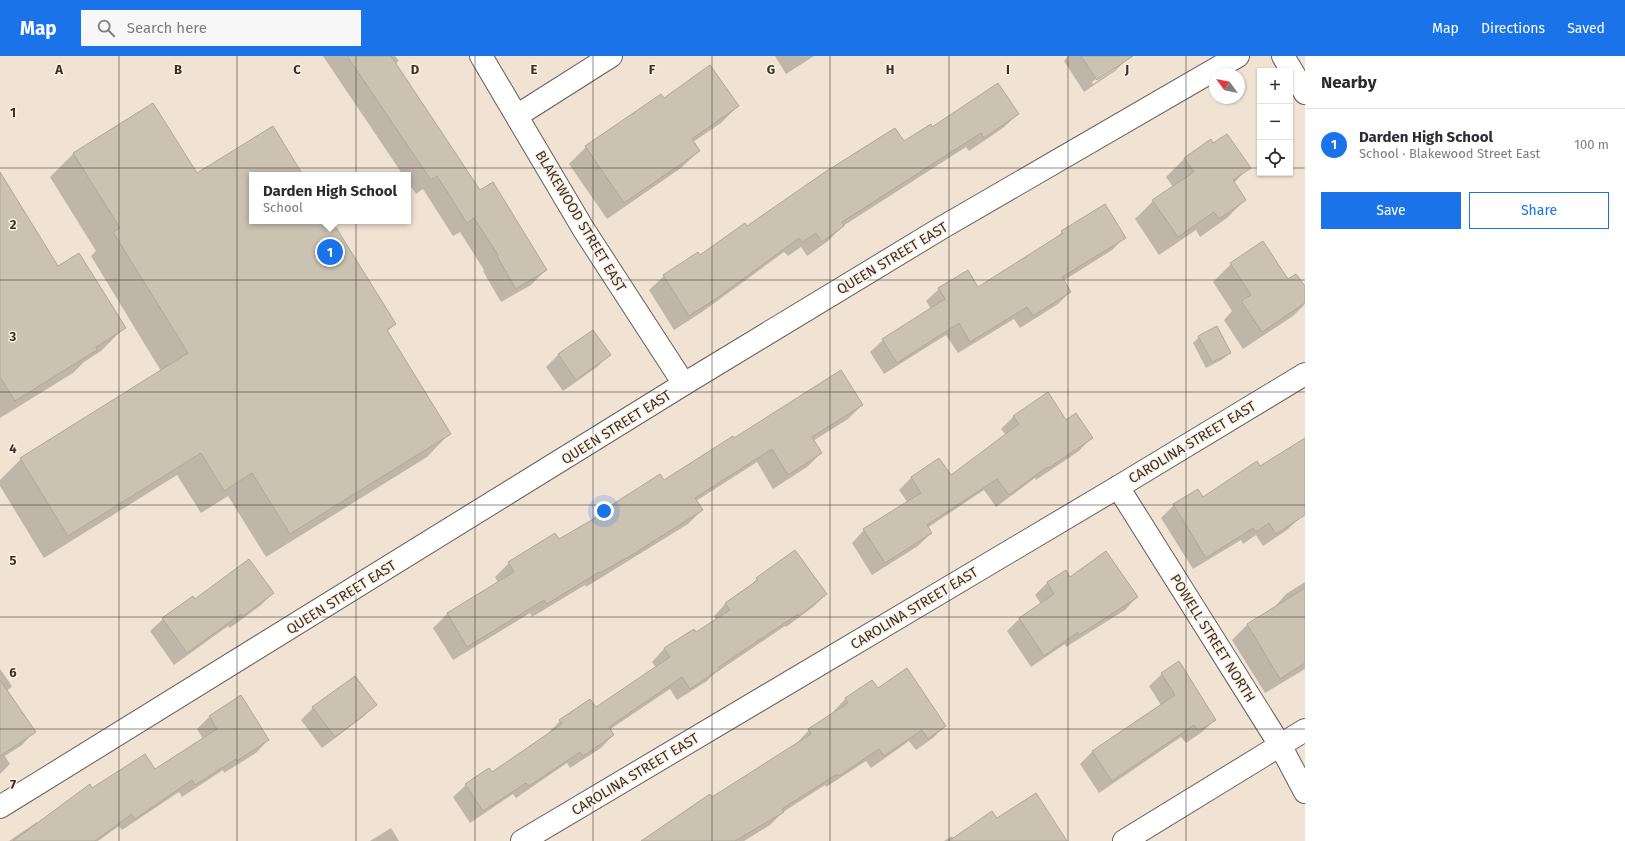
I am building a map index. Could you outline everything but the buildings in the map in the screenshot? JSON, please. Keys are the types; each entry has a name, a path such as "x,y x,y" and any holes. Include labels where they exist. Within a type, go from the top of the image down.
{"main road":[{"name":"BLAKEWOOD STREET EAST","path":"481,56 518,115 584,230 684,384"},
{"path":"518,115 611,56"},
{"name":"QUEEN STREET EAST","path":"0,807 684,384 943,227 1238,56"},
{"path":"1283,56 1305,93"},
{"name":"CAROLINA STREET EAST","path":"522,841 1118,487 1305,374"},
{"name":"POWELL STREET NORTH","path":"1118,487 1280,746 1305,792"},
{"path":"1124,841 1305,730"}],"place":[{"name":"Darden High School","path":"330,252"}]}
